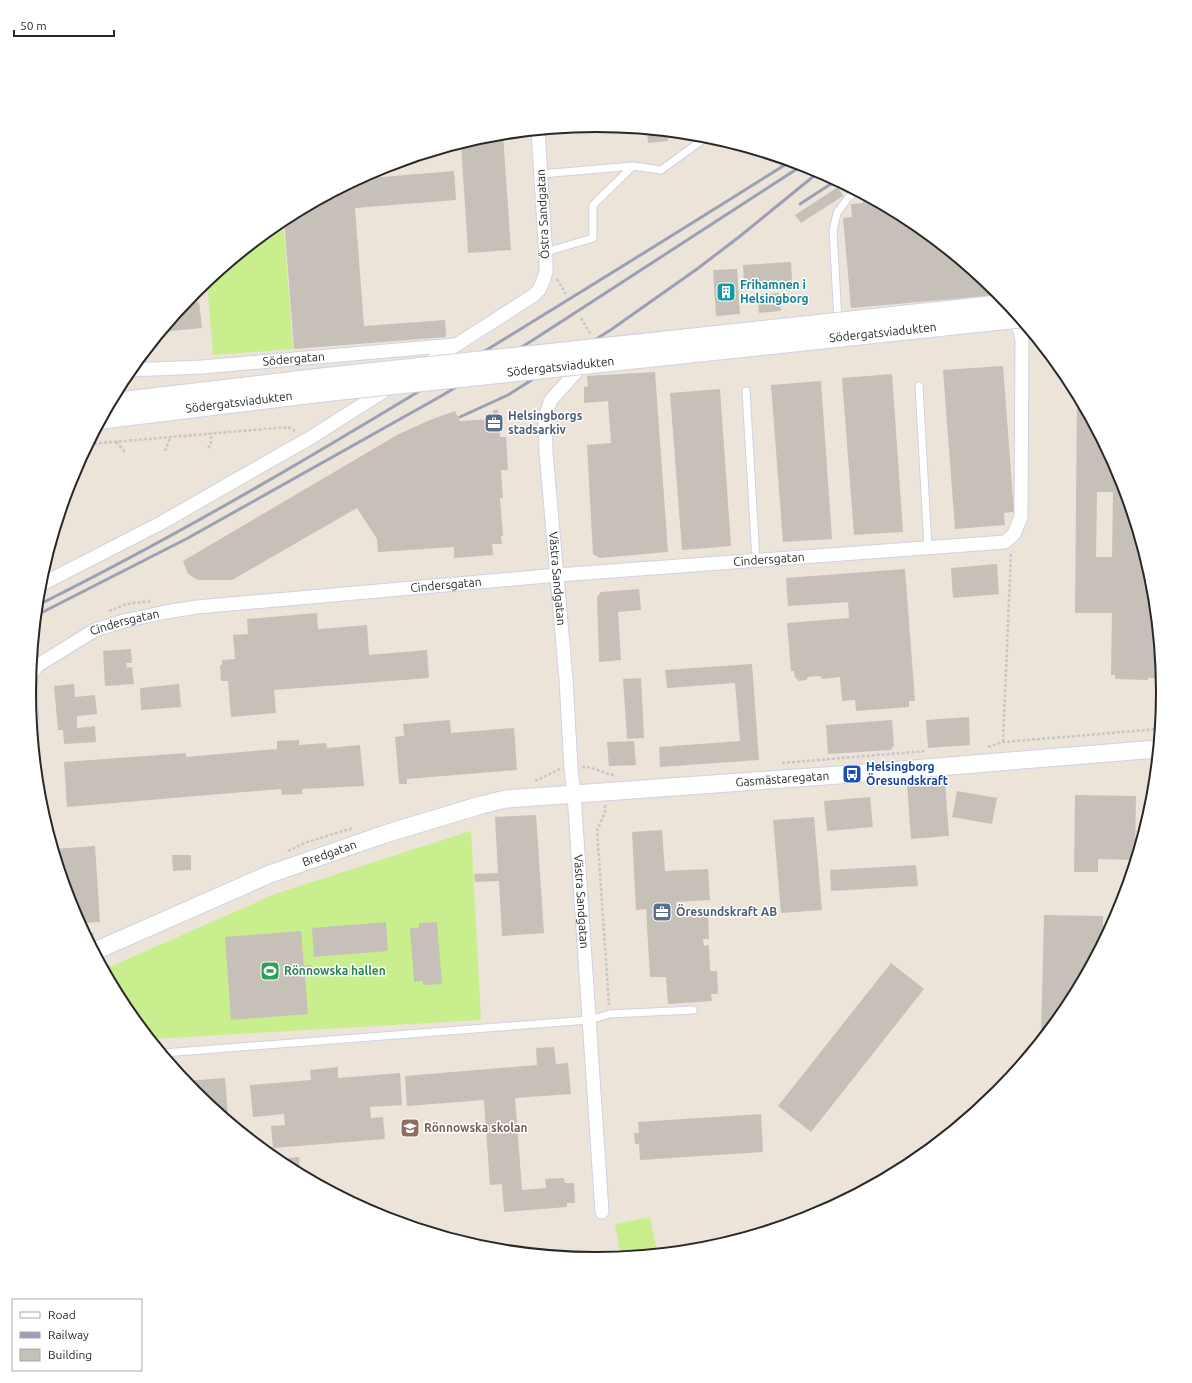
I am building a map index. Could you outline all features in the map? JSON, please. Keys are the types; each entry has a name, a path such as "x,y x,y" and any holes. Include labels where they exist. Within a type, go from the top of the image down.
{"main road":[{"name":"Södergatsviadukten","path":"107,418 322,385 1001,305"},
{"name":"Södergatsviadukten","path":"116,402 322,385 1014,319"}],"street":[{"name":"Östra Sandgatan","path":"457,345 540,290 546,272 546,252 538,135"},
{"name":"Västra Sandgatan","path":"602,1212 566,679 546,453 545,418 551,400 582,364 592,356 985,312 999,314 1011,319 1020,329 1022,340 1021,517 1018,528 1011,538"},
{"name":"Södergatan","path":"138,370 202,368 457,345"},
{"path":"47,581 162,522 310,438 457,345"},
{"name":"Cindersgatan","path":"37,667 95,630 124,621 166,612 558,575 1005,542 1011,538"},
{"name":"Gasmästaregatan","path":"574,794 1153,749"},
{"name":"Bredgatan","path":"99,949 270,874 385,834 506,799 574,794"}],"lane":[{"path":"541,174 633,166 661,170 701,141"},
{"path":"546,252 593,238 593,205 633,166"},
{"path":"838,329 833,231 837,213 853,194"},
{"path":"919,386 928,547"},
{"path":"746,391 756,560"},
{"path":"168,1053 589,1020 610,1014 694,1010"}],"path":[{"path":"555,277 566,294"},
{"path":"581,318 591,334"},
{"path":"94,444 288,427 310,438"},
{"path":"208,448 211,444 211,433"},
{"path":"165,451 171,436"},
{"path":"116,442 126,453"},
{"path":"1003,742 1011,538"},
{"path":"1008,742 1155,729"},
{"path":"603,773 605,813 598,830 610,1014"}],"green space":[{"path":"284,227 293,349 213,355 208,289 227,270 255,247"},
{"path":"471,831 481,1020 157,1039 130,1003 109,967 275,894"},
{"path":"650,1217 656,1248 620,1251 615,1224"}],"building":[{"path":"647,134 667,136 668,141 648,143"},
{"path":"503,139 511,250 468,253 461,148"},
{"path":"454,171 456,200 355,208 364,326 445,320 446,337 294,349 285,226 348,189 374,178"},
{"path":"838,187 843,196 801,223 795,215"},
{"path":"863,200 907,226 937,247 965,270 992,296 851,308 843,218 852,217 851,204 863,203"},
{"path":"791,262 792,281 744,284 743,265"},
{"name":"Frihamnen i Helsingborg","path":"737,269 740,314 716,316 713,270"},
{"path":"779,293 781,311 759,313 757,295"},
{"path":"194,302 199,302 202,328 168,331 175,322"},
{"path":"1003,366 1014,512 1004,513 1005,525 955,529 943,370"},
{"path":"655,372 668,552 600,558 593,554 587,445 611,443 608,401 584,403 584,387 588,386 587,376"},
{"path":"892,374 903,532 854,535 842,378"},
{"path":"821,381 832,539 783,542 771,385"},
{"path":"720,389 731,546 682,550 670,393"},
{"path":"1077,405 1098,444 1113,477 1126,511 1137,547 1151,618 1156,678 1148,678 1148,680 1115,679 1115,675 1111,675 1112,613 1075,613","holes":["1097,492 1113,492 1112,557 1096,557"]},
{"path":"493,410 498,410 500,437 506,437 508,470 501,470 503,498 500,498 503,536 501,536 502,544 492,544 493,555 454,558 454,547 378,552 377,539 357,508 232,580 198,580 188,574 183,561 397,435 430,420 455,411 460,421 493,419"},
{"path":"997,564 999,594 953,598 951,568"},
{"path":"905,569 915,701 909,701 909,707 856,711 855,700 842,701 840,677 822,679 820,676 808,677 806,680 799,681 795,677 794,671 791,671 787,623 849,618 848,602 788,606 786,578"},
{"path":"639,589 641,610 618,612 621,660 599,662 597,597 601,592"},
{"path":"317,613 318,629 367,625 369,655 427,650 429,678 274,690 276,713 231,717 228,681 221,681 220,665 222,665 222,660 235,659 233,635 248,634 247,619"},
{"path":"131,649 132,663 126,663 127,668 132,667 134,684 105,686 103,651"},
{"path":"752,664 759,760 660,767 659,747 740,741 735,683 667,688 665,670"},
{"path":"641,678 644,738 627,739 623,679"},
{"path":"74,684 75,697 95,695 97,714 77,716 77,728 95,726 96,742 64,744 63,730 58,730 54,686"},
{"path":"179,684 181,707 141,710 140,688"},
{"path":"969,717 970,745 928,748 926,720"},
{"path":"450,720 451,733 514,728 517,770 407,779 407,784 399,784 395,737 404,736 403,724"},
{"path":"892,720 894,745 891,750 828,754 826,725"},
{"path":"299,740 299,745 326,743 327,748 360,745 364,786 302,789 302,794 282,795 281,789 67,807 64,762 186,753 186,757 277,749 277,741"},
{"path":"634,741 636,765 609,766 607,742"},
{"path":"945,782 949,836 911,839 907,785"},
{"path":"957,791 997,798 992,824 952,817"},
{"path":"1075,795 1136,796 1135,842 1130,860 1098,859 1098,872 1074,872"},
{"path":"870,797 873,827 827,831 824,801"},
{"path":"536,815 544,933 502,936 499,881 475,882 474,874 498,873 495,817"},
{"path":"814,817 822,910 781,913 773,820"},
{"path":"662,830 665,871 708,869 710,900 676,902 677,917 708,915 709,939 703,939 704,946 709,945 710,971 717,971 718,994 711,994 712,1001 668,1004 666,977 650,977 646,909 636,910 632,832"},
{"path":"95,846 100,922 87,923 66,872 59,849"},
{"path":"172,855 191,855 191,870 173,871"},
{"path":"916,865 918,886 831,891 830,870"},
{"path":"1044,915 1103,916 1103,928 1081,972 1062,1003 1041,1030"},
{"path":"386,922 388,951 314,957 312,928"},
{"path":"437,922 442,984 423,985 423,981 414,982 410,928 419,928 419,923"},
{"name":"Rönnowska hallen","path":"301,931 304,966 311,965 312,977 305,977 308,1014 231,1020 225,937"},
{"path":"891,963 924,989 811,1132 778,1106"},
{"path":"554,1047 556,1064 568,1063 571,1094 515,1098 522,1190 546,1188 545,1179 564,1178 565,1183 574,1183 575,1203 567,1203 567,1207 504,1212 502,1184 490,1185 484,1100 407,1106 405,1076 537,1065 536,1048"},
{"path":"338,1067 338,1078 400,1073 402,1105 370,1107 371,1118 383,1117 385,1139 273,1148 271,1126 285,1125 284,1114 253,1117 250,1085 311,1080 310,1070"},
{"path":"225,1078 228,1114 200,1087 194,1080"},
{"path":"761,1114 763,1152 640,1160 639,1144 635,1144 634,1133 639,1133 638,1122"},
{"path":"299,1157 300,1166 287,1158"}],"railway":[{"path":"44,602 150,547 315,454 674,235 785,165"},
{"path":"42,612 188,538 443,395 533,340 797,169"},
{"path":"460,417 508,395 612,329 697,269 814,176"},
{"path":"800,204 832,184"}],"place":[{"name":"Frihamnen i Helsingborg","path":"726,292"},
{"name":"Helsingborgs stadsarkiv","path":"494,423"},
{"name":"Helsingborg Öresundskraft","path":"852,774"},
{"name":"Öresundskraft AB","path":"662,912"},
{"name":"Rönnowska hallen","path":"270,971"},
{"name":"Rönnowska skolan","path":"410,1128"}]}
